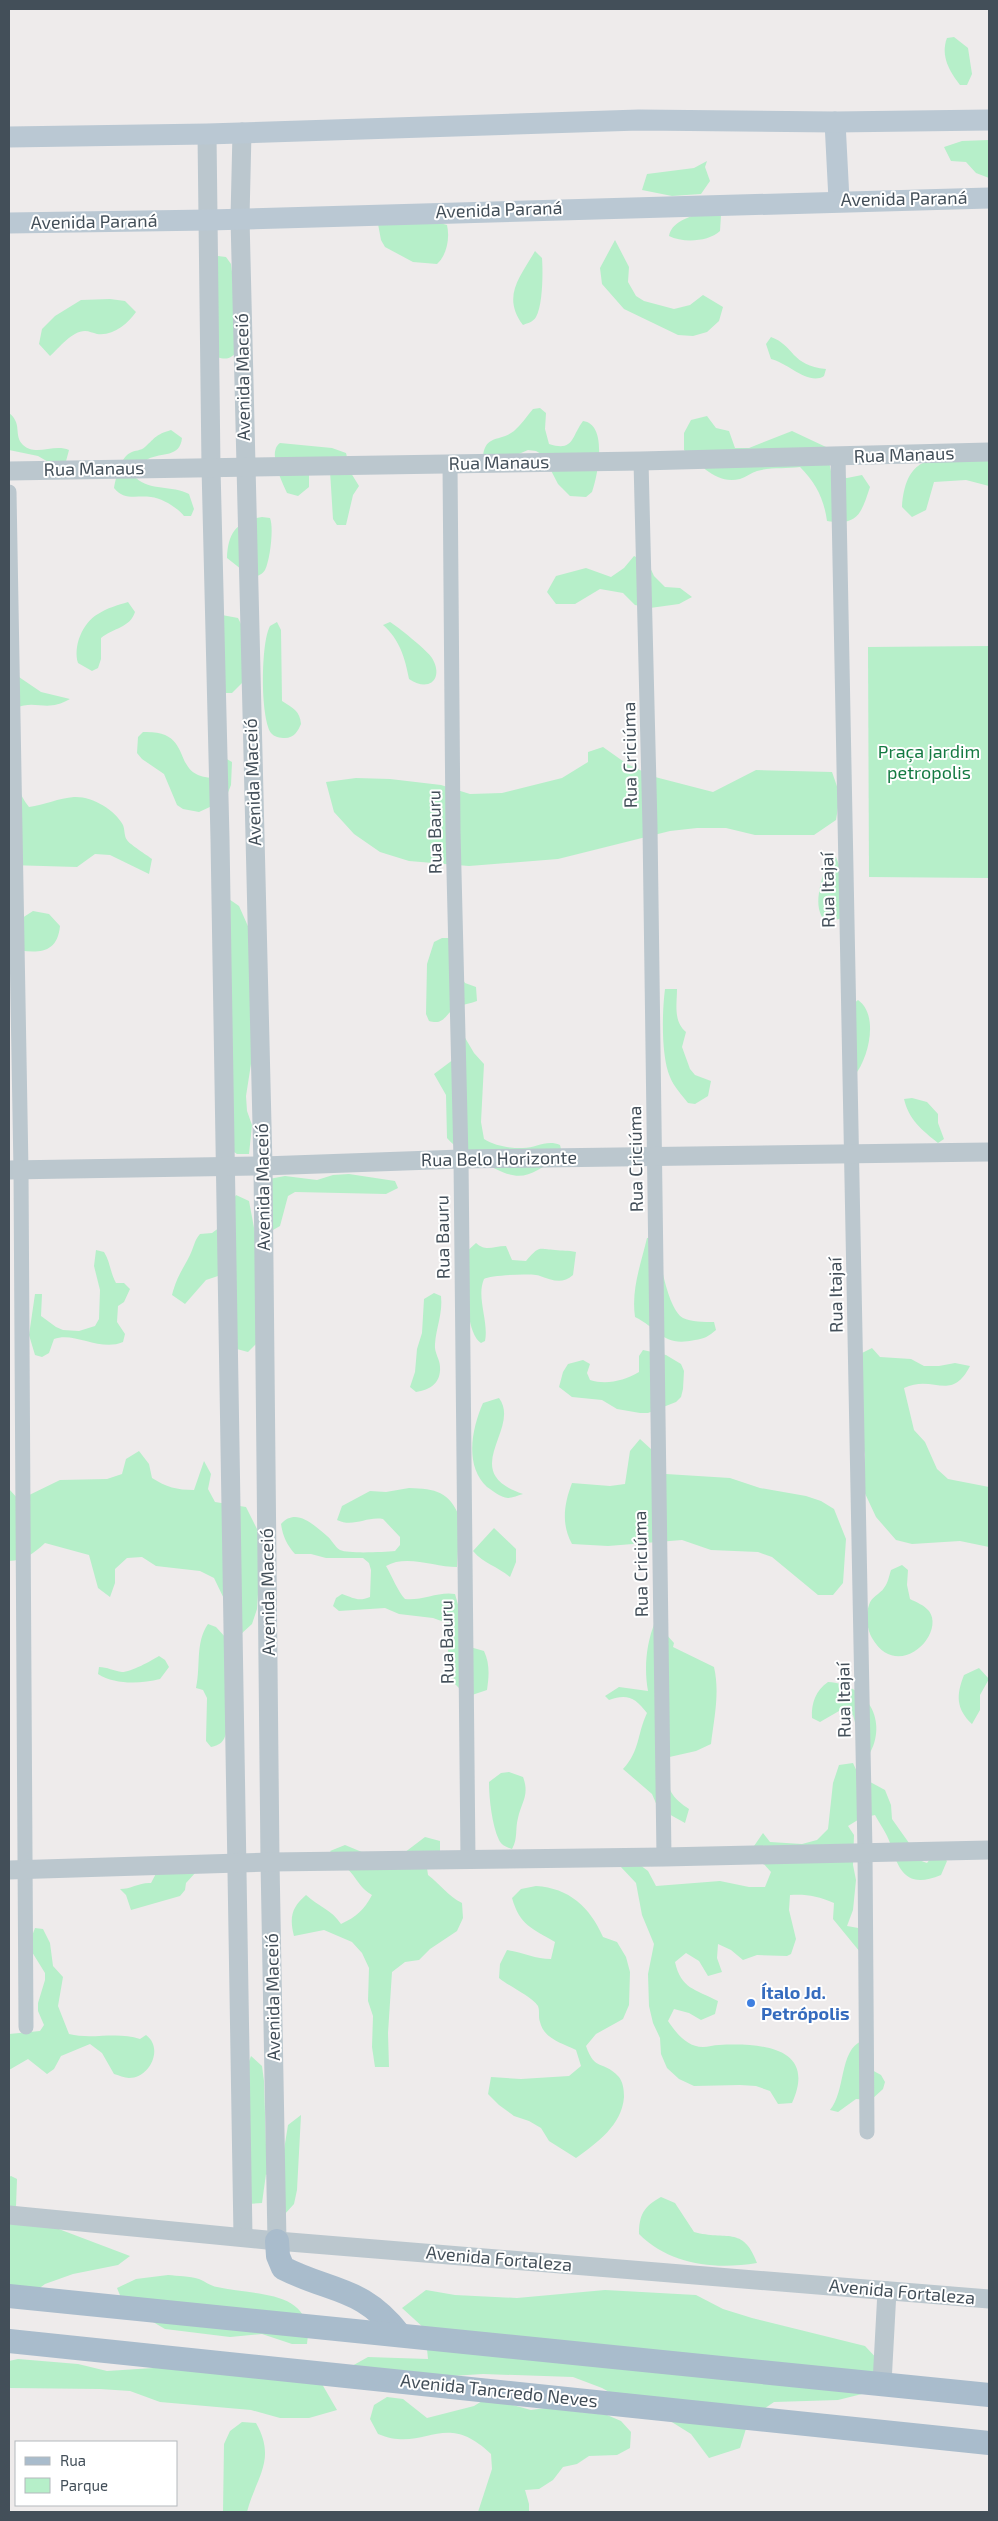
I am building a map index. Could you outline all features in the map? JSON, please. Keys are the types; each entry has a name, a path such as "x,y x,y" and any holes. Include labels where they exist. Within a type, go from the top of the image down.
{"main road":[{"path":"9,137 207,134 639,120 835,122 989,120"},
{"path":"835,122 839,200"},
{"name":"Avenida Paraná","path":"9,223 209,220 839,200 989,198"},
{"path":"277,2242 278,2256 283,2268 365,2300 385,2316 400,2335"},
{"path":"9,2296 989,2394"},
{"name":"Avenida Tancredo Neves","path":"9,2341 989,2443"}],"street":[{"name":"Avenida Maceió","path":"242,132 240,218 244,467 263,1166 270,1862 277,2242"},
{"name":"Avenida Maceió","path":"207,134 211,467 243,2236"},
{"name":"Rua Manaus","path":"9,471 641,461 989,452"},
{"name":"Rua Itajaí","path":"838,457 866,1851 868,2132"},
{"name":"Rua Criciúma","path":"641,461 650,827 664,1857"},
{"name":"Rua Bauru","path":"450,464 454,831 461,1159 468,1860"},
{"path":"9,492 15,1170 17,1870 26,2027"},
{"name":"Rua Belo Horizonte","path":"15,1170 225,1167 461,1159 989,1152"},
{"path":"17,1870 270,1862 664,1857 866,1851 989,1850"},
{"name":"Avenida Fortaleza","path":"9,2215 243,2236 277,2242 989,2299"},
{"path":"882,2384 887,2291"}],"green space":[{"path":"954,37 968,48 972,74 967,85 960,85 945,57 947,38"},
{"path":"989,140 989,178 976,173 966,162 951,161 944,147 962,141"},
{"path":"707,161 705,167 710,181 701,194 672,196 642,190 647,174 694,168"},
{"path":"698,213 721,215 720,231 715,235 695,240 681,240 669,236 676,224"},
{"path":"440,223 447,225 448,241 443,256 437,264 413,262 385,247 381,240 378,224"},
{"path":"615,240 629,267 628,282 636,296 644,301 674,309 690,305 703,295 723,307 719,321 707,332 693,336 678,335 624,309 602,284 600,268"},
{"path":"535,251 542,258 540,305 535,319 523,325 517,315 513,295 519,278"},
{"path":"218,256 226,257 231,264 232,272 237,352 225,359 217,357 213,266"},
{"path":"110,299 125,301 136,312 120,328 103,334 86,331 75,334 50,356 39,344 42,329 55,316 81,300"},
{"path":"771,337 784,345 799,360 815,367 826,369 824,376 812,378 805,376 771,359 766,344"},
{"path":"540,408 546,413 545,429 549,444 563,446 571,442 583,421 591,424 596,431 599,451 597,474 592,492 586,497 570,496 558,484 543,455 536,451 528,450 514,456 483,458 486,445 514,431 533,409"},
{"path":"9,413 16,421 20,441 23,445 34,450 63,448 69,450 65,465 57,467 38,456 9,450"},
{"path":"707,416 716,428 729,431 735,448 749,448 792,431 826,447 832,476 847,478 862,475 870,487 861,511 852,520 846,522 827,521 824,506 818,492 811,479 800,467 762,470 740,479 731,480 723,479 709,472 684,450 684,433 691,420"},
{"path":"171,430 182,438 178,449 174,452 146,460 136,471 136,478 148,485 189,494 194,509 191,516 184,516 174,507 160,499 126,496 114,488 124,459 132,452 143,448 159,435"},
{"path":"280,443 332,448 346,453 351,473 359,486 353,495 346,525 337,525 333,519 330,471 309,471 309,487 298,496 287,493 275,460 276,447"},
{"path":"989,457 989,486 966,480 934,482 926,510 912,517 902,507 905,488 911,474 919,465 929,460 942,458"},
{"path":"262,517 270,518 270,552 265,570 260,575 251,577 227,558 229,541 235,529 240,525 246,521"},
{"path":"634,556 648,563 654,576 665,587 680,588 692,597 679,604 650,608 635,605 623,593 600,589 575,604 556,604 547,592 556,576 586,568 611,577 624,568"},
{"path":"128,602 135,612 133,617 125,625 101,638 101,659 98,668 92,671 78,663 78,643 87,623 101,612"},
{"path":"222,615 238,618 241,624 243,682 232,693 224,693"},
{"path":"277,622 281,630 282,701 293,708 301,724 297,732 288,738 277,737 271,733 267,724 263,696 263,662 267,634 270,626"},
{"path":"390,622 432,658 436,677 429,684 417,683 409,679 406,664 398,643 383,625"},
{"path":"9,626 13,643 16,675 41,692 70,699 48,706 30,705 15,708 11,734 11,760 13,772 22,796 29,807 81,797 95,801 109,809 123,825 128,842 152,859 149,874 110,855 95,854 77,867 9,865"},
{"name":"Praça jardim petropolis","path":"989,646 989,878 869,877 868,647"},
{"path":"143,732 160,733 171,738 191,770 200,776 214,778 225,758 232,762 231,785 225,800 199,812 183,809 177,805 164,774 142,759 137,753 138,737"},
{"path":"603,747 627,764 655,777 713,792 756,770 832,772 840,795 836,820 814,835 755,835 726,828 697,828 670,831 558,859 469,866 409,861 380,852 354,834 334,812 326,782 356,778 390,779 441,785 470,794 502,793 562,778 588,762 588,752"},
{"path":"836,857 839,865 843,918 826,922 819,909 820,886 826,863"},
{"path":"226,897 239,906 251,933 251,1064 246,1096 247,1111 252,1125 249,1154 237,1154 227,1147"},
{"path":"9,911 19,920 33,911 49,914 60,926 54,944 42,951 9,949"},
{"path":"442,938 450,938 460,975 465,983 476,987 477,1001 457,1007 442,1020 434,1022 429,1021 426,1014 427,964 434,942"},
{"path":"665,989 677,989 677,1018 686,1032 682,1047 690,1069 695,1075 711,1081 708,1096 695,1104 688,1103 678,1091 667,1068 663,1034"},
{"path":"858,1000 868,1016 870,1036 864,1058 855,1075 852,1005"},
{"path":"464,1036 474,1053 484,1064 481,1122 484,1139 497,1145 512,1148 526,1148 550,1143 560,1145 562,1153 530,1174 522,1176 504,1173 462,1150 447,1138 446,1095 434,1074 454,1059"},
{"path":"912,1098 927,1102 938,1114 938,1123 944,1139 938,1143 913,1119 904,1099"},
{"path":"349,1174 395,1181 398,1188 386,1194 295,1192 288,1196 280,1226 273,1230 269,1179 285,1176 317,1180 333,1175"},
{"path":"236,1195 249,1201 255,1233 259,1341 248,1352 233,1348 221,1275 206,1280 185,1304 172,1295 198,1237 200,1234 212,1233 224,1224 228,1209"},
{"path":"656,1237 672,1304 677,1313 683,1318 694,1321 714,1322 716,1330 706,1337 684,1342 675,1341 662,1336 635,1317 635,1287 647,1238"},
{"path":"476,1243 486,1248 506,1246 512,1260 526,1261 539,1249 576,1252 573,1275 561,1281 529,1275 484,1279 481,1294 486,1334 485,1341 481,1343 475,1337 471,1327 466,1287 465,1253"},
{"path":"96,1250 104,1252 116,1283 124,1283 130,1289 124,1302 118,1306 117,1322 125,1334 123,1342 105,1345 62,1337 54,1339 49,1353 42,1357 35,1355 29,1335 35,1294 42,1294 41,1316 56,1327 63,1330 79,1331 95,1326 99,1319 100,1290 94,1266"},
{"path":"434,1293 441,1296 435,1347 440,1364 440,1373 434,1385 426,1390 416,1392 410,1387 415,1372 417,1349 422,1333 424,1299"},
{"path":"872,1348 880,1357 911,1359 924,1366 955,1363 970,1366 963,1377 949,1386 924,1384 904,1388 914,1430 925,1442 937,1469 948,1479 989,1487 989,1547 960,1541 912,1544 896,1540 876,1517 862,1487 865,1455 861,1438 858,1355"},
{"path":"643,1350 666,1355 681,1364 684,1371 683,1389 681,1397 676,1402 648,1413 640,1413 617,1409 602,1400 572,1397 559,1387 563,1372 568,1364 583,1360 590,1364 587,1373 590,1380 609,1382 633,1375 639,1372 639,1356"},
{"path":"499,1398 504,1410 503,1423 492,1462 494,1474 504,1485 523,1494 510,1498 499,1495 487,1487 475,1469 473,1458 473,1435 483,1403"},
{"path":"640,1439 652,1450 666,1474 730,1478 760,1488 806,1496 821,1501 834,1509 846,1539 843,1583 833,1595 818,1595 772,1557 758,1552 711,1550 682,1540 608,1546 572,1544 566,1529 565,1514 572,1483 610,1486 625,1484 630,1451"},
{"path":"139,1451 149,1464 152,1478 177,1489 194,1490 204,1461 211,1474 208,1489 215,1502 246,1507 259,1533 260,1563 257,1609 252,1624 241,1634 214,1578 200,1571 156,1566 142,1557 127,1558 115,1569 115,1583 110,1597 98,1588 89,1555 45,1543 28,1556 9,1561 9,1489 19,1500 60,1480 107,1479 122,1474 126,1459"},
{"path":"409,1488 427,1489 440,1493 456,1509 460,1518 457,1567 411,1561 402,1561 386,1566 405,1599 418,1599 449,1593 455,1594 470,1647 484,1651 486,1656 488,1670 487,1690 472,1695 454,1683 452,1658 448,1651 447,1623 433,1618 399,1614 385,1608 339,1611 333,1606 336,1598 342,1594 359,1599 370,1597 371,1570 369,1563 363,1558 326,1558 311,1554 295,1554 284,1537 281,1524 287,1519 299,1517 316,1527 340,1550 358,1552 395,1551 400,1545 400,1537 383,1519 349,1523 337,1520 342,1506 370,1491 386,1492"},
{"path":"494,1528 516,1549 516,1562 510,1577 473,1551"},
{"path":"902,1565 908,1570 907,1585 910,1599 929,1611 932,1621 931,1631 925,1642 917,1650 906,1655 894,1656 883,1651 872,1638 868,1626 867,1613 872,1600 885,1586 891,1570"},
{"path":"655,1622 674,1643 673,1647 714,1667 716,1677 716,1706 711,1744 696,1751 665,1758 669,1788 681,1804 689,1809 685,1823 658,1808 652,1794 623,1769 633,1756 647,1713 631,1698 621,1697 609,1700 605,1696 619,1687 648,1691 646,1674 647,1656"},
{"path":"208,1624 216,1627 226,1638 226,1733 221,1743 211,1747 206,1741 207,1698 203,1690 196,1688 201,1639"},
{"path":"159,1656 165,1660 169,1667 160,1679 145,1682 120,1682 98,1674 99,1667 126,1672"},
{"path":"979,1668 989,1679 980,1695 980,1710 972,1724 960,1707 959,1695 964,1675"},
{"path":"828,1682 842,1684 854,1689 871,1706 877,1730 875,1742 869,1755 857,1730 853,1715 847,1710 839,1711 820,1722 812,1718 812,1707 815,1697"},
{"path":"853,1763 859,1776 885,1790 891,1805 892,1819 909,1843 913,1858 927,1863 937,1850 947,1861 941,1875 920,1880 912,1879 906,1875 901,1870 887,1836 875,1815 861,1818 848,1826 854,1835 853,1865 856,1880 853,1910 847,1926 864,1929 860,1952 833,1919 834,1903 812,1896 790,1895 789,1910 796,1939 791,1954 787,1956 757,1955 743,1960 731,1950 718,1944 717,1958 722,1972 708,1976 699,1961 686,1953 675,1962 685,1983 696,1991 718,2001 715,2014 701,2020 689,2013 674,2009 668,2021 675,2030 692,2045 705,2047 751,2045 767,2047 780,2052 791,2059 797,2070 798,2084 792,2103 778,2104 770,2091 756,2086 694,2086 679,2079 667,2068 661,2054 660,2038 653,2023 649,2006 648,1974 654,1944 642,1915 636,1883 620,1866 640,1865 648,1871 656,1886 720,1881 749,1887 765,1887 771,1872 761,1861 754,1846 763,1833 770,1842 802,1844 817,1840 828,1829 833,1783 839,1765"},
{"path":"509,1772 523,1777 526,1789 512,1849 502,1844 494,1827 489,1789 489,1782 501,1773"},
{"path":"425,1837 440,1841 440,1857 426,1861 428,1875 452,1897 462,1903 463,1918 457,1931 430,1949 419,1960 405,1962 392,1972 388,2033 389,2067 375,2067 372,2047 373,2016 368,2001 369,1968 362,1953 352,1942 324,1930 294,1936 293,1913 306,1895 329,1911 341,1924 351,1919 363,1909 372,1895 363,1888 330,1851 345,1845 386,1862 400,1856"},
{"path":"159,1868 196,1872 186,1883 185,1890 180,1896 131,1910 126,1895 120,1889 151,1883"},
{"path":"536,1886 568,1895 585,1908 598,1926 603,1937 617,1942 626,1957 630,1972 629,2005 623,2019 596,2034 586,2046 596,2063 613,2071 620,2078 624,2091 622,2107 619,2116 607,2132 576,2158 549,2141 541,2128 529,2121 514,2116 488,2094 491,2077 521,2079 569,2076 581,2066 576,2050 554,2040 545,2033 539,2020 539,2010 535,2002 499,1978 500,1964 507,1950 551,1959 555,1942 523,1921 512,1898 521,1889"},
{"path":"35,1928 43,1929 50,1943 53,1966 63,1977 58,2006 69,2034 78,2036 122,2036 140,2039 146,2035 154,2047 154,2054 148,2068 143,2073 129,2078 114,2074 102,2053 90,2044 61,2056 54,2069 47,2074 28,2059 9,2070 9,2034 40,2031 44,2025 38,2011 38,2003 45,1980 45,1973 32,1952 32,1936"},
{"path":"862,2041 870,2069 881,2075 885,2082 883,2089 871,2100 856,2099 838,2112 830,2110 839,2092 850,2053"},
{"path":"251,2056 262,2066 268,2160 283,2156 288,2125 301,2115 297,2190 294,2204 284,2215 274,2186 266,2174 262,2203 247,2204 245,2072"},
{"path":"9,2177 17,2179 16,2206 9,2208"},
{"path":"661,2197 675,2203 694,2232 732,2237 746,2243 757,2263 725,2266 694,2263 665,2253 651,2244 639,2234 641,2216 650,2204"},
{"path":"9,2224 56,2228 130,2256 118,2265 73,2274 45,2284 33,2293 9,2293"},
{"path":"168,2275 195,2278 214,2286 264,2294 292,2304 302,2313 307,2326 307,2344 292,2344 262,2334 230,2337 165,2329 124,2305 117,2288 136,2279"},
{"path":"426,2290 455,2295 517,2298 605,2290 696,2295 723,2309 752,2318 865,2346 881,2363 870,2392 838,2400 774,2402 749,2419 740,2448 709,2458 691,2434 667,2419 636,2407 602,2388 573,2377 483,2374 436,2377 343,2371 368,2357 428,2359 425,2329 402,2308"},
{"path":"18,2359 78,2364 107,2371 169,2367 322,2384 337,2410 309,2418 280,2418 251,2410 160,2402 130,2391 9,2388 9,2361"},
{"path":"387,2397 403,2399 427,2418 474,2406 487,2398 531,2410 546,2408 607,2415 621,2421 631,2432 630,2448 617,2455 589,2456 577,2464 563,2467 553,2480 539,2489 525,2490 529,2512 478,2512 492,2469 491,2454 474,2441 460,2434 434,2434 409,2439 395,2439 378,2434 370,2419 374,2405"},
{"path":"242,2422 256,2423 262,2436 265,2448 263,2468 247,2512 223,2512 224,2444 230,2431"}],"place":[{"name":"Ítalo Jd. Petrópolis","path":"751,2003"}]}
